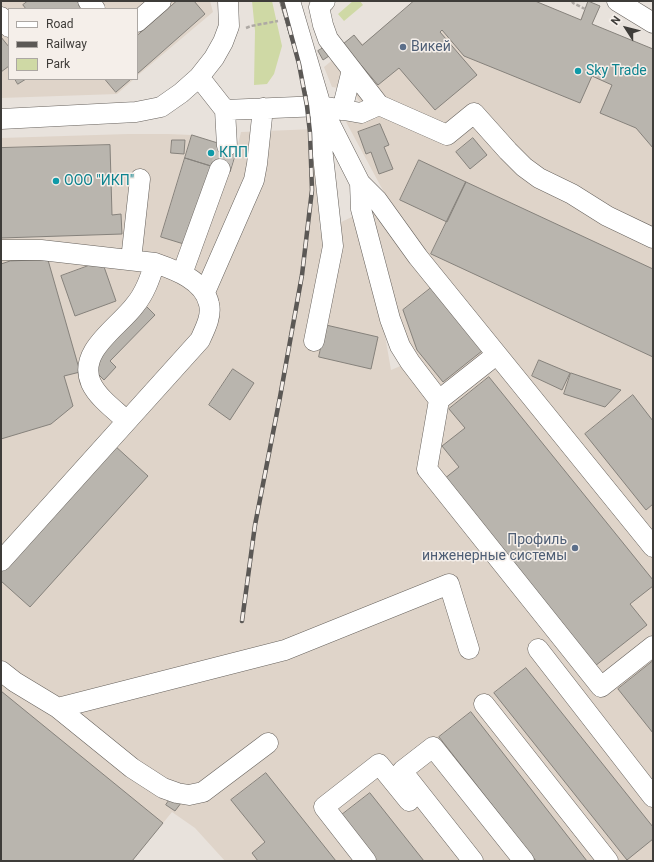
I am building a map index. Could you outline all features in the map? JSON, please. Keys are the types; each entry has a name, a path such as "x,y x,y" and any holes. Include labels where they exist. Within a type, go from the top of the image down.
{"street":[{"path":"138,21 161,1"},
{"path":"1,119 136,112 160,107 181,93 199,77 214,58 226,34 228,1"},
{"path":"617,1 653,23"},
{"path":"319,3 323,25 328,39 379,105 447,135 474,113 513,157 539,178 572,194 607,216 653,238"},
{"path":"292,10 321,106 360,183 377,200 418,256 496,355 653,547"},
{"path":"1,17 8,26"},
{"path":"342,110 352,70"},
{"path":"199,77 224,110 227,146"},
{"path":"224,110 321,106 361,113 379,105"},
{"path":"314,341 333,246 320,129 321,106"},
{"path":"205,292 254,180 263,108"},
{"path":"182,274 220,168"},
{"path":"131,260 140,179"},
{"path":"360,183 361,209 390,319 403,352 439,400"},
{"path":"1,250 41,250 154,263 182,274 192,280 205,292 210,305 208,324 200,340 1,561"},
{"path":"127,421 96,392 91,382 89,360 94,349 136,305 148,285 154,263"},
{"path":"496,355 439,400 427,469 601,687 653,646"},
{"path":"58,708 285,650 449,584 469,649"},
{"path":"538,649 653,797"},
{"path":"1,671 58,708 132,768 163,788 177,793 189,795 203,792 268,743"},
{"path":"484,704 608,861"},
{"path":"473,861 402,771 433,747 524,861"},
{"path":"366,861 324,807 379,764 456,861"}],"path":[{"path":"572,1 572,3 585,9"},
{"path":"226,34 292,10"}],"shaded area":[{"path":"1,1 210,1 213,12 138,75 138,8 8,8 8,80 133,80 117,94 1,98"},
{"path":"414,1 535,1 580,20 588,1 600,6 592,25 653,49 653,861 225,861 195,828 172,812 132,861 1,861 1,138 128,134 192,135 237,149 241,132 315,129 320,232 354,216 380,307 391,370 410,362 383,250 367,206 386,196 345,120 362,106 352,90 332,87 324,67 340,54 343,44 354,35 363,44"}],"green space":[{"path":"252,1 272,1 282,46 274,74 267,84 254,85 255,31"},
{"path":"353,1 360,1 363,5 344,21 338,14"}],"building":[{"path":"28,1 77,1 82,8 25,8 23,5"},
{"path":"177,1 194,1 205,14 138,73 138,35"},
{"name":"Sky Trade","path":"414,1 535,1 581,20 588,1 600,6 592,24 653,49 653,148 636,128 600,113 612,85 592,76 580,103 464,56 442,30 440,32 477,75 435,110 399,68 378,85 343,44 354,35 362,45"},
{"path":"1,37 8,46 8,67 1,72"},
{"path":"325,47 329,56 323,60 318,51"},
{"path":"16,80 24,80 18,84"},
{"path":"106,80 130,80 116,92"},
{"path":"380,124 389,145 384,147 393,169 379,174 371,152 366,154 358,132"},
{"name":"КПП","path":"192,135 237,149 230,172 185,158"},
{"path":"473,138 487,155 470,169 456,152"},
{"path":"172,140 185,140 184,154 171,153"},
{"name":"ООО \"ИКП\"","path":"110,145 112,215 121,214 122,234 1,238 1,148"},
{"path":"185,158 211,166 187,245 161,237"},
{"path":"419,160 466,182 447,222 400,200"},
{"path":"466,182 653,269 653,357 431,254"},
{"path":"48,260 80,372 64,376 73,406 51,424 1,439 1,264 10,261"},
{"path":"102,261 116,301 75,316 61,276"},
{"path":"431,288 482,351 443,382 417,350 403,310"},
{"path":"146,306 155,315 110,361 116,367 104,380 95,371 95,359"},
{"path":"326,325 378,337 371,369 319,357"},
{"path":"539,360 570,373 562,390 532,376"},
{"path":"233,369 254,383 230,420 209,405"},
{"path":"571,373 621,390 605,407 564,394"},
{"path":"489,377 653,580 653,586 630,604 647,625 595,666 444,479 459,467 442,446 465,428 449,409"},
{"path":"633,395 653,421 653,504 646,510 585,434"},
{"path":"114,445 148,476 30,607 1,581 1,571"},
{"path":"653,661 653,733 618,689"},
{"path":"526,668 653,827 653,839 627,860 494,693"},
{"path":"1,691 163,823 132,861 1,861"},
{"path":"471,712 587,861 536,861 439,737"},
{"path":"266,773 336,861 258,861 252,853 265,842 231,800"},
{"path":"370,793 424,861 373,861 339,817"},
{"path":"172,796 181,803 175,811 166,805"}],"tunnel":[{"path":"220,169 227,146"}],"railway":[{"path":"242,621 255,525 302,275 312,190 310,133 307,106 299,64 282,1"}],"place":[{"name":"Викей","path":"403,47"},
{"name":"Sky Trade","path":"578,71"},
{"name":"КПП","path":"211,153"},
{"name":"ООО \"ИКП\"","path":"56,181"},
{"name":"Профиль инженерные системы","path":"575,548"}]}
